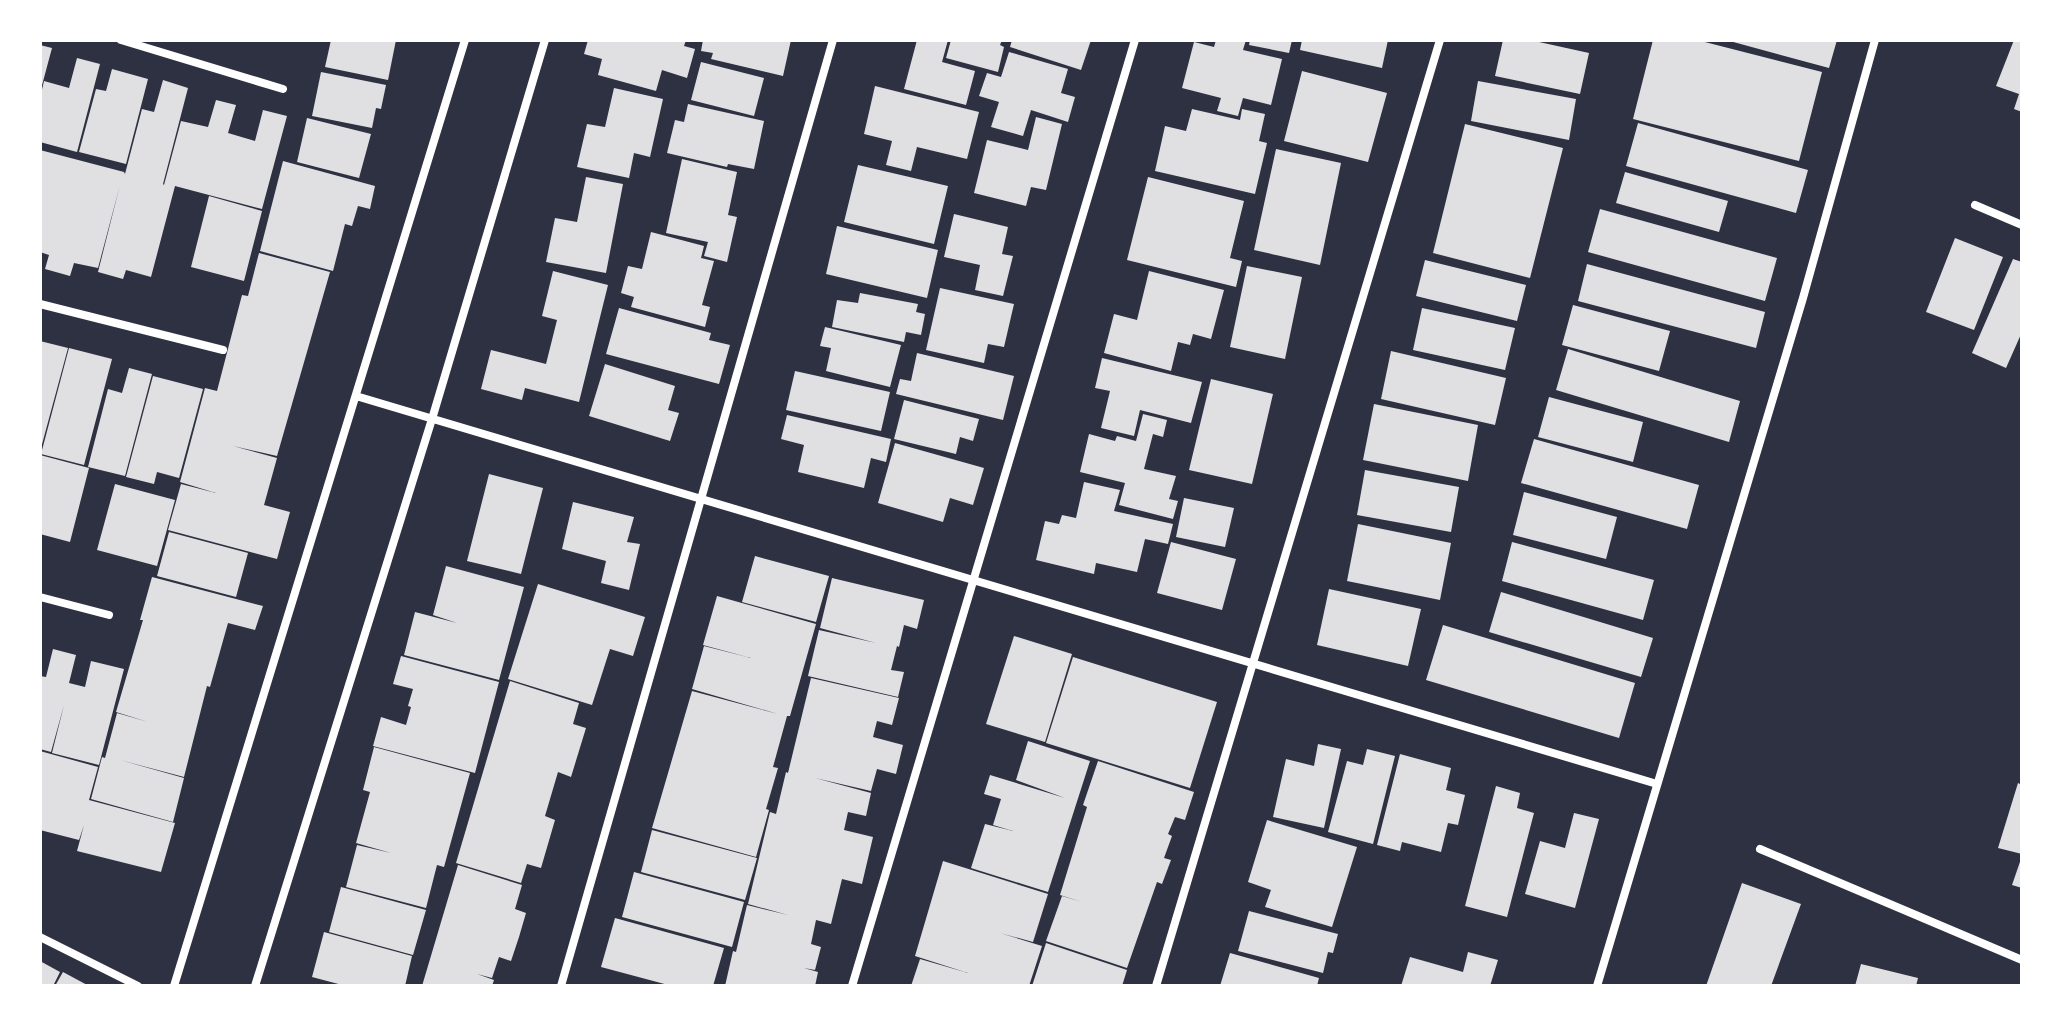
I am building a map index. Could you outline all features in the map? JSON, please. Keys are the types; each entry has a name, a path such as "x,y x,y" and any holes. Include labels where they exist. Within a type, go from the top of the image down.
{"street":[{"path":"121,40 283,89"},
{"path":"174,986 465,40"},
{"path":"255,986 432,419 545,40"},
{"path":"561,986 833,40"},
{"path":"852,986 1135,40"},
{"path":"1156,986 1440,40"},
{"path":"1597,986 1803,298 1875,40"},
{"path":"1975,205 2022,225"},
{"path":"40,304 223,350"},
{"path":"356,396 1657,784"},
{"path":"40,597 109,615"},
{"path":"1760,849 2022,960"},
{"path":"40,937 138,986"}],"building":[{"path":"331,40 396,40 388,80 325,67"},
{"path":"588,40 686,40 684,46 695,49 687,78 662,70 656,91 598,75 602,59 584,54"},
{"path":"703,40 791,40 783,76 711,59 713,53 701,51"},
{"path":"917,40 948,40 942,62 975,71 966,105 904,89"},
{"path":"951,40 1002,40 1000,45 1004,47 998,72 946,58"},
{"path":"1012,40 1091,40 1081,70 1010,47"},
{"path":"1216,40 1246,40 1243,50 1282,59 1271,105 1243,98 1238,116 1217,111 1221,98 1182,88 1194,42 1214,47"},
{"path":"1250,40 1292,40 1289,53 1249,45"},
{"path":"1302,40 1388,40 1382,68 1300,50"},
{"path":"1503,40 1530,40 1589,53 1580,94 1495,76"},
{"path":"1653,40 1697,40 1822,72 1799,161 1633,119"},
{"path":"1726,40 1837,40 1829,68"},
{"path":"2014,40 2022,40 2022,112 2014,109 2019,94 1996,86"},
{"path":"40,45 52,48 41,89 40,89"},
{"path":"1009,52 1068,69 1061,93 1075,97 1068,122 1031,110 1023,136 991,127 999,102 979,96 987,73 1001,77"},
{"path":"77,58 100,64 77,152 40,142 40,98 44,81 69,88"},
{"path":"701,62 764,78 754,116 691,100"},
{"path":"112,69 148,79 126,164 79,152 96,89 106,91"},
{"path":"1302,71 1387,93 1368,162 1284,141"},
{"path":"321,72 386,85 381,109 376,108 372,128 312,116"},
{"path":"163,80 188,88 164,185 181,121 208,127 216,100 236,105 228,133 255,141 263,110 287,116 262,209 175,186 151,277 126,270 123,279 98,272 120,185 98,268 74,263 70,276 45,269 49,255 40,252 40,150 125,174 142,109 154,112"},
{"path":"1478,81 1576,99 1569,140 1471,121"},
{"path":"875,86 979,112 967,159 917,147 911,171 886,165 892,141 864,134"},
{"path":"614,88 663,99 650,157 634,153 629,178 577,167 587,124 605,127"},
{"path":"688,104 764,121 754,169 728,164 727,167 667,153 675,120 684,122"},
{"path":"1192,109 1240,120 1242,109 1265,114 1259,141 1267,143 1255,194 1155,171 1165,126 1186,131"},
{"path":"1036,117 1062,124 1046,190 1031,187 1026,206 974,193 987,140 1028,150"},
{"path":"307,118 371,134 359,178 297,162"},
{"path":"1638,123 1808,170 1796,213 1626,166"},
{"path":"1465,124 1563,148 1530,278 1433,253"},
{"path":"1276,149 1341,163 1320,265 1254,250"},
{"path":"682,159 737,172 728,215 737,217 727,262 704,256 708,242 666,233"},
{"path":"283,161 375,186 370,209 358,206 352,226 345,224 333,271 260,251"},
{"path":"858,165 948,186 934,244 844,222"},
{"path":"1625,172 1728,201 1719,232 1616,203"},
{"path":"586,177 623,184 606,273 546,262 555,218 577,222"},
{"path":"1148,177 1244,201 1230,258 1242,261 1236,287 1127,260"},
{"path":"209,196 262,211 244,281 191,267"},
{"path":"1600,209 1777,258 1765,301 1588,252"},
{"path":"954,214 1008,227 1002,254 1013,256 1003,296 975,290 980,265 944,257"},
{"path":"837,226 938,250 927,298 826,274"},
{"path":"651,232 704,246 701,258 714,261 702,305 710,307 705,327 631,307 634,297 621,293 628,266 642,269"},
{"path":"1955,238 2003,257 1974,330 1926,312"},
{"path":"259,253 330,272 277,456 233,446 277,458 264,505 290,512 277,559 168,530 181,484 216,493 180,482 205,388 217,391 242,295 248,296"},
{"path":"2013,259 2022,262 2022,332 2006,368 1972,353"},
{"path":"1425,260 1526,285 1517,321 1416,296"},
{"path":"1587,264 1765,312 1756,348 1578,301"},
{"path":"1247,266 1302,277 1285,359 1230,347"},
{"path":"553,271 608,285 579,402 525,388 522,400 481,389 491,350 546,364 557,320 542,316"},
{"path":"1149,271 1224,290 1211,339 1193,334 1190,345 1178,342 1171,371 1104,353 1114,314 1137,320"},
{"path":"940,288 1014,304 1004,347 988,344 984,363 926,350"},
{"path":"860,293 918,304 916,312 925,314 921,335 906,332 904,342 832,327 837,300 858,303"},
{"path":"1573,305 1670,331 1659,371 1562,345"},
{"path":"619,308 711,333 709,340 730,345 719,384 606,354"},
{"path":"1422,308 1515,328 1505,370 1413,350"},
{"path":"825,327 901,345 890,387 826,371 831,348 820,346"},
{"path":"40,341 68,348 41,448 40,448"},
{"path":"69,348 112,359 84,465 41,454"},
{"path":"1568,349 1740,401 1729,442 1556,390"},
{"path":"1391,351 1506,378 1495,425 1381,399"},
{"path":"917,353 1014,376 1003,420 896,394 900,379 911,381"},
{"path":"1102,358 1202,382 1191,423 1140,410 1134,436 1101,428 1110,391 1095,388"},
{"path":"605,364 675,386 668,410 679,413 670,441 589,416"},
{"path":"129,368 152,374 125,476 88,467 108,389 122,393"},
{"path":"795,371 890,392 881,431 786,410"},
{"path":"153,376 203,389 179,478 157,472 154,484 126,477"},
{"path":"1211,379 1273,394 1252,484 1189,470"},
{"path":"1549,397 1643,422 1633,462 1538,437"},
{"path":"904,400 979,419 973,441 960,437 956,454 894,439"},
{"path":"1374,404 1478,425 1468,481 1363,460"},
{"path":"1143,414 1167,420 1163,437 1153,434 1144,469 1176,476 1169,499 1178,501 1173,519 1119,505 1125,483 1080,472 1089,434 1115,441 1117,436 1136,441"},
{"path":"787,415 891,439 886,462 871,458 864,488 798,472 804,445 781,439"},
{"path":"1534,439 1699,485 1687,529 1521,483"},
{"path":"895,443 984,468 973,505 950,498 943,522 878,503"},
{"path":"40,455 89,468 70,542 40,534"},
{"path":"1365,470 1459,487 1451,532 1357,515"},
{"path":"489,474 543,488 521,574 467,561"},
{"path":"1084,482 1120,490 1114,511 1173,524 1168,544 1145,539 1137,572 1096,563 1094,574 1036,560 1045,521 1059,524 1062,515 1076,518"},
{"path":"115,484 175,500 157,566 97,550"},
{"path":"1524,492 1617,517 1606,559 1513,535"},
{"path":"1184,498 1234,508 1225,547 1176,537"},
{"path":"573,502 634,517 627,542 640,544 629,590 601,583 606,561 562,549"},
{"path":"1358,524 1451,543 1440,600 1347,581"},
{"path":"169,532 248,553 236,597 157,576"},
{"path":"1171,542 1236,559 1222,610 1157,593"},
{"path":"1512,542 1654,580 1643,620 1502,581"},
{"path":"755,556 829,576 816,622 742,602"},
{"path":"446,566 524,587 499,680 404,655 415,612 457,623 433,615"},
{"path":"152,577 263,606 255,630 228,623 210,687 207,686 184,777 120,760 184,778 173,822 91,799 117,713 148,722 116,712"},
{"path":"832,578 924,600 917,629 904,625 897,646 891,670 904,672 898,697 808,676 819,630 876,643 820,628"},
{"path":"538,584 645,617 633,656 610,649 592,705 508,679"},
{"path":"1329,589 1421,609 1408,666 1317,645"},
{"path":"1501,592 1653,638 1641,677 1489,632"},
{"path":"717,596 816,624 773,767 778,768 756,857 652,828 692,691 778,714 692,689 704,646 751,658 703,645"},
{"path":"1443,625 1635,683 1619,738 1426,680"},
{"path":"1014,636 1072,654 1045,742 986,724"},
{"path":"53,649 76,655 69,683 85,687 91,661 124,669 99,765 52,753 64,705 51,752 40,749 40,676 46,677"},
{"path":"401,656 499,682 475,773 373,746 381,717 406,725 413,689 393,684"},
{"path":"1073,657 1217,702 1190,788 1046,743"},
{"path":"811,678 899,698 892,725 877,721 873,737 903,745 896,774 877,769 871,791 815,778 871,793 866,816 848,812 844,830 873,837 862,884 842,879 831,924 816,920 811,944 821,947 815,970 804,968 818,972 815,986 725,986 747,905 788,915 748,904 770,812 776,814"},
{"path":"510,681 579,703 573,724 586,728 571,777 558,772 545,816 555,820 541,868 527,864 521,883 456,863"},
{"path":"1028,741 1090,761 1048,892 971,868 985,824 1013,831 993,825 1001,799 984,794 990,775 1065,798 1016,780"},
{"path":"1318,744 1341,749 1324,828 1273,817 1286,759 1314,766"},
{"path":"374,747 470,773 444,867 437,865 426,908 346,887 357,845 391,853 356,843 370,792 363,790"},
{"path":"1367,749 1395,756 1373,844 1328,832 1347,761 1363,765"},
{"path":"40,751 98,767 89,800 175,823 161,872 77,851 84,825 79,840 40,830"},
{"path":"1400,754 1451,768 1446,790 1465,795 1458,825 1448,823 1441,852 1402,842 1400,851 1377,845"},
{"path":"1098,761 1194,792 1185,820 1175,817 1168,834 1172,836 1164,858 1171,860 1162,884 1157,882 1127,968 1046,941 1062,896 1082,902 1060,895 1087,807 1083,805"},
{"path":"2018,783 2022,785 2022,854 1998,848"},
{"path":"1496,786 1520,793 1517,808 1534,813 1507,917 1465,906"},
{"path":"1574,813 1599,819 1575,908 1525,894 1540,841 1565,848"},
{"path":"1267,820 1357,847 1332,927 1265,907 1271,890 1248,882"},
{"path":"652,830 757,858 745,900 641,872"},
{"path":"2022,856 2022,888 2012,885"},
{"path":"943,861 1048,894 1033,942 1000,933 1042,946 1029,986 911,986 920,959 968,973 915,956"},
{"path":"458,865 522,885 515,909 526,913 519,937 511,961 499,957 492,978 477,974 494,980 492,986 422,986"},
{"path":"634,872 744,902 732,947 622,917"},
{"path":"1742,883 1801,904 1771,986 1706,986"},
{"path":"341,887 426,910 413,955 329,932"},
{"path":"1249,911 1338,934 1333,953 1328,952 1323,973 1238,951"},
{"path":"615,918 724,948 713,986 672,986 601,967"},
{"path":"324,932 412,956 405,986 346,986 312,977"},
{"path":"1046,943 1127,970 1122,986 1032,986"},
{"path":"1468,952 1498,960 1490,986 1401,986 1410,957 1463,972"},
{"path":"1230,953 1319,978 1317,986 1220,986"},
{"path":"40,961 60,972 53,986 40,986"},
{"path":"1861,964 1918,978 1916,986 1855,986"},
{"path":"63,972 89,986 55,986"}]}
